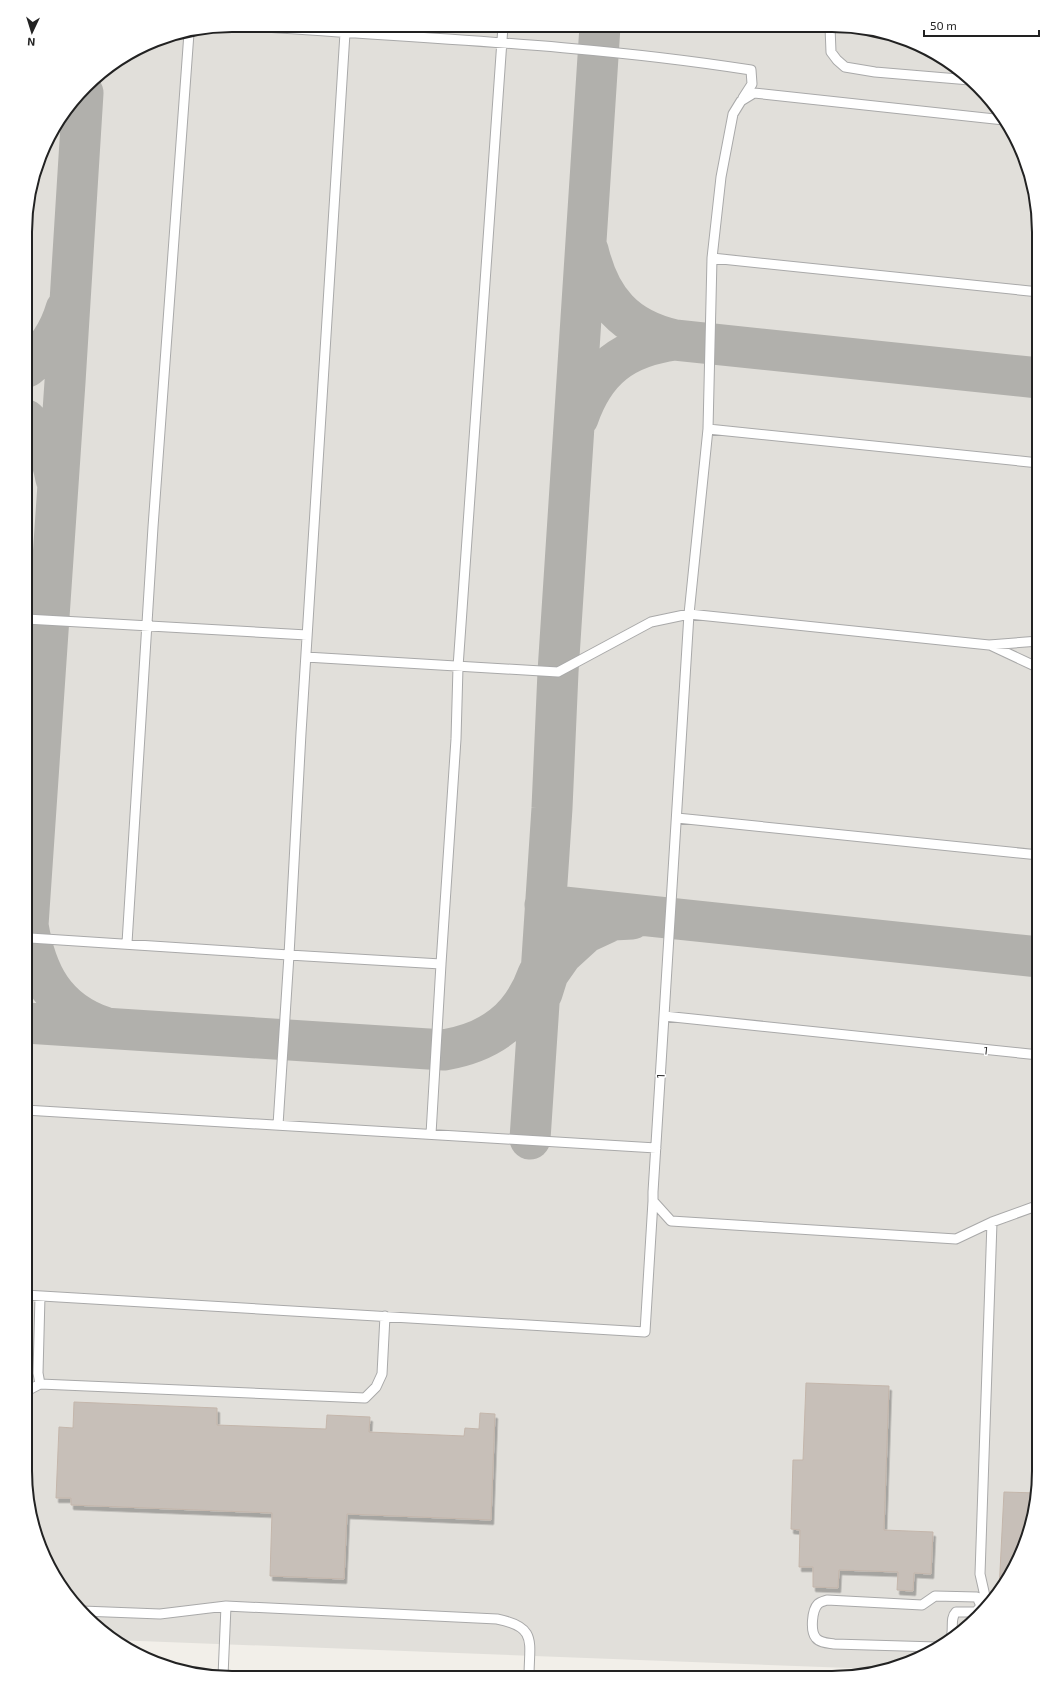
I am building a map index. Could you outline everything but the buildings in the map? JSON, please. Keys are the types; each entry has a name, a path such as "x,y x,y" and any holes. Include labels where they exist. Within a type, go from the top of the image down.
{"lane":[{"path":"332,32 599,50 751,70 752,84 733,114 721,177 712,258 708,429 689,614 664,1016"},
{"path":"431,1134 456,739 458,667 501,32"},
{"path":"830,32 831,52 845,67 875,72 961,79"},
{"path":"278,1125 345,33"},
{"path":"128,943 153,527 189,37"},
{"path":"741,101 754,93 997,119"},
{"path":"712,258 1032,291"},
{"path":"708,429 1032,462"},
{"path":"306,657 558,672 651,622 689,614 989,645 1032,642"},
{"path":"32,619 307,635"},
{"path":"989,645 1032,665"},
{"path":"677,818 1032,855"},
{"path":"32,938 441,964"},
{"name":"1","path":"385,1316 645,1332 664,1016 1032,1054"},
{"path":"32,1110 656,1148"},
{"path":"653,1201 671,1221 956,1239 992,1222 1032,1208"},
{"path":"984,1601 980,1574 992,1222"},
{"path":"32,1295 385,1316 382,1374 376,1387 365,1398 40,1384 32,1388"},
{"path":"40,1296 38,1373 40,1384"},
{"path":"927,1647 834,1644 822,1642 816,1638 813,1631 814,1610 819,1603 827,1600 922,1604 936,1596 977,1597 982,1603"},
{"path":"90,1611 160,1614 226,1606 497,1619 514,1622 523,1628 529,1636 529,1671"},
{"path":"222,1671 226,1606"},
{"path":"952,1632 953,1616 956,1612 973,1612"}],"shaded area":[{"path":"219,32 845,32 884,39 909,47 954,73 991,110 1017,155 1025,180 1032,219 1032,1484 1025,1523 1017,1548 991,1593 982,1603 954,1630 932,1644 909,1656 884,1664 862,1668 126,1640 110,1630 73,1593 47,1548 39,1523 32,1484 32,219 39,180 47,155 73,110 110,73 155,47 180,39"}],"taxiway":[{"path":"530,1139 552,808 558,672 600,32"},
{"path":"32,866 83,99"},
{"path":"588,250 593,268 600,284 617,310 629,320 657,335 675,340 1032,377"},
{"path":"32,363 46,348 56,334 66,309"},
{"path":"578,418 593,386 614,363 641,348 657,343 675,340"},
{"path":"32,426 46,447 52,462 56,479"},
{"path":"545,905 1032,956"},
{"path":"542,993 548,974 562,954 585,933 613,920 632,919"},
{"path":"32,942 36,959 42,974 50,988 60,1000 72,1011 87,1020 104,1027"},
{"path":"32,1023 444,1050 476,1041 503,1026 514,1016 523,1004 538,974"}]}
